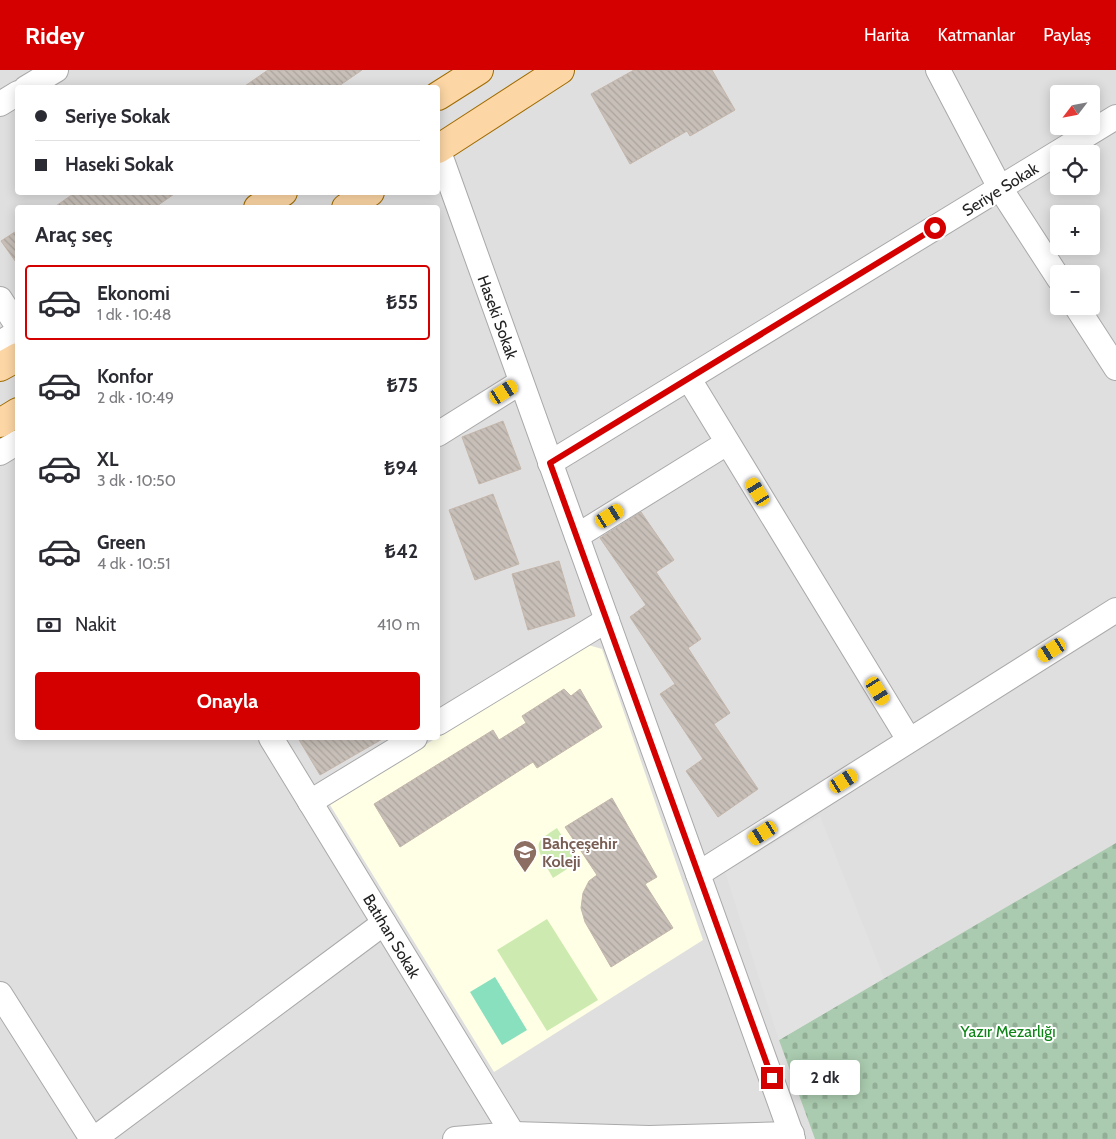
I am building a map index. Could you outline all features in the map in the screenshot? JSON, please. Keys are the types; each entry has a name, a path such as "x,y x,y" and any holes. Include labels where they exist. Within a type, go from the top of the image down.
{"main road":[{"path":"440,95 479,70"},
{"path":"440,148 560,70"},
{"path":"263,205 278,195"},
{"path":"350,205 366,195"},
{"path":"0,367 15,358"},
{"path":"0,423 15,414"}],"street":[{"path":"31,85 56,70"},
{"path":"938,70 1000,188 1050,265"},
{"path":"0,104 15,95"},
{"name":"Seriye Sokak","path":"550,463 1116,116"},
{"name":"Haseki Sokak","path":"440,155 793,1137"},
{"path":"0,299 15,322"},
{"path":"1082,315 1116,368"},
{"path":"0,343 15,334"},
{"path":"688,379 909,740"},
{"path":"440,433 521,382"},
{"path":"577,536 727,443"},
{"path":"0,453 15,444"},
{"path":"698,874 1116,610"},
{"path":"440,722 607,620"},
{"name":"Batıhan Sokak","path":"272,740 513,1134"},
{"path":"310,802 412,740"},
{"path":"0,994 93,1139 384,923"},
{"path":"455,1139 513,1134 649,1138 793,1137"}],"shaded area":[{"path":"0,70 1116,70 1116,1139 0,1139"},
{"name":"Bahçeşehir Koleji","path":"585,644 602,649 703,940 494,1072 330,805 433,740 440,740 440,736"},
{"path":"820,816 884,978 779,1040 725,872"}],"green space":[{"path":"557,828 578,862 553,878 540,854 539,845 544,837"},
{"name":"Yazır Mezarlığı","path":"1116,843 1116,1139 815,1139 779,1040"},
{"path":"547,919 598,1000 547,1031 497,950"},
{"path":"495,977 527,1030 502,1045 470,992"}],"building":[{"path":"268,70 362,70 340,85 246,85"},
{"path":"634,70 712,70 735,110 690,136 687,131 630,164 591,94"},
{"path":"72,195 173,195 158,205 57,205"},
{"path":"15,232 15,261 1,241"},
{"path":"503,421 521,469 479,484 462,437"},
{"path":"493,494 519,564 475,580 449,510"},
{"path":"641,512 674,560 656,572 701,639 688,648 730,713 714,724 758,789 718,817 686,771 703,759 660,694 675,684 630,617 646,605 600,538"},
{"path":"559,561 575,616 528,630 512,574"},
{"path":"564,689 571,696 580,689 602,727 537,768 533,762 400,847 374,804 493,730 499,740 526,723 522,716"},
{"path":"299,740 381,740 320,775"},
{"path":"612,798 657,877 645,884 673,928 611,967 585,922 581,908 583,893 589,881 597,875 565,827"}],"place":[{"name":"Bahçeşehir Koleji","path":"525,873"}],"route":[{"path":"772,1078 550,463 935,228"}]}
